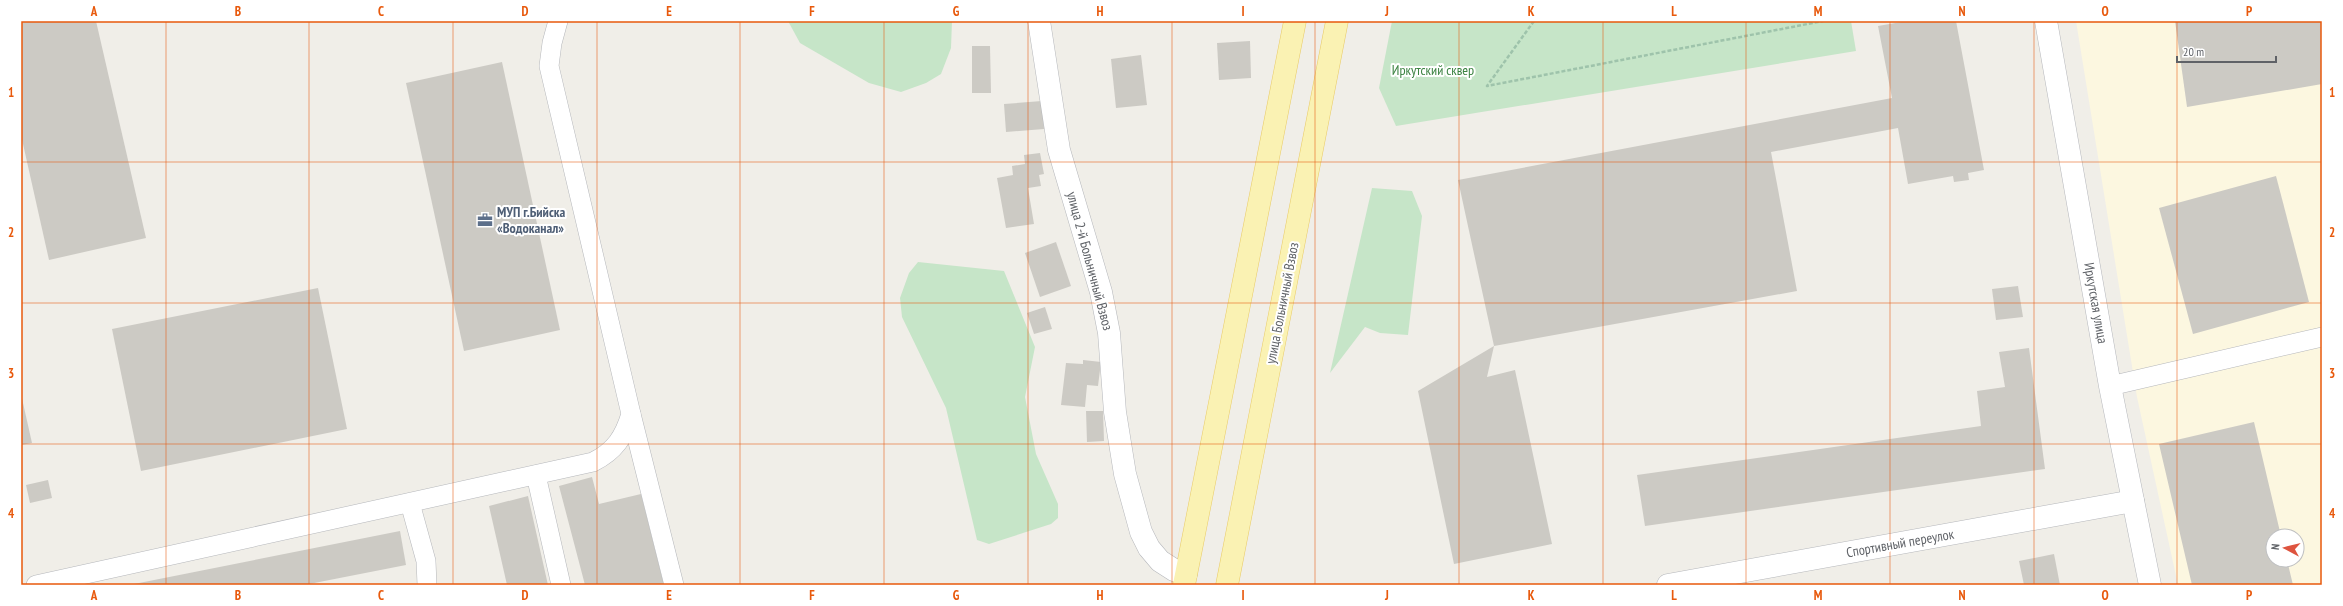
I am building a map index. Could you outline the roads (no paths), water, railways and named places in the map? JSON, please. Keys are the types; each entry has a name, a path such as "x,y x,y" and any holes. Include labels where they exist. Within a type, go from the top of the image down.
{"main road":[{"path":"1185,580 1294,21"},
{"name":"улица Больничный Взвоз","path":"1227,585 1337,21"}],"street":[{"name":"улица 2-й Больничный Взвоз","path":"1039,21 1059,150 1101,292 1109,333 1116,412 1125,474 1141,532 1149,548 1160,561 1185,580"},
{"name":"Иркутская улица","path":"2046,21 2110,386 2150,585"},
{"name":"Спортивный переулок","path":"1668,585 2133,501"}],"lane":[{"path":"558,21 552,43 549,66 631,414 674,585"},
{"path":"2110,386 2322,337"},
{"path":"36,585 87,579 410,503 593,462 605,456 618,444 627,430 631,414"},
{"path":"536,475 561,585"},
{"path":"410,503 426,561 427,585"}],"place":[{"name":"МУП г.Бийска «Водоканал»","path":"485,220"}],"park label":[{"name":"Иркутский сквер","path":"1433,70"}]}
